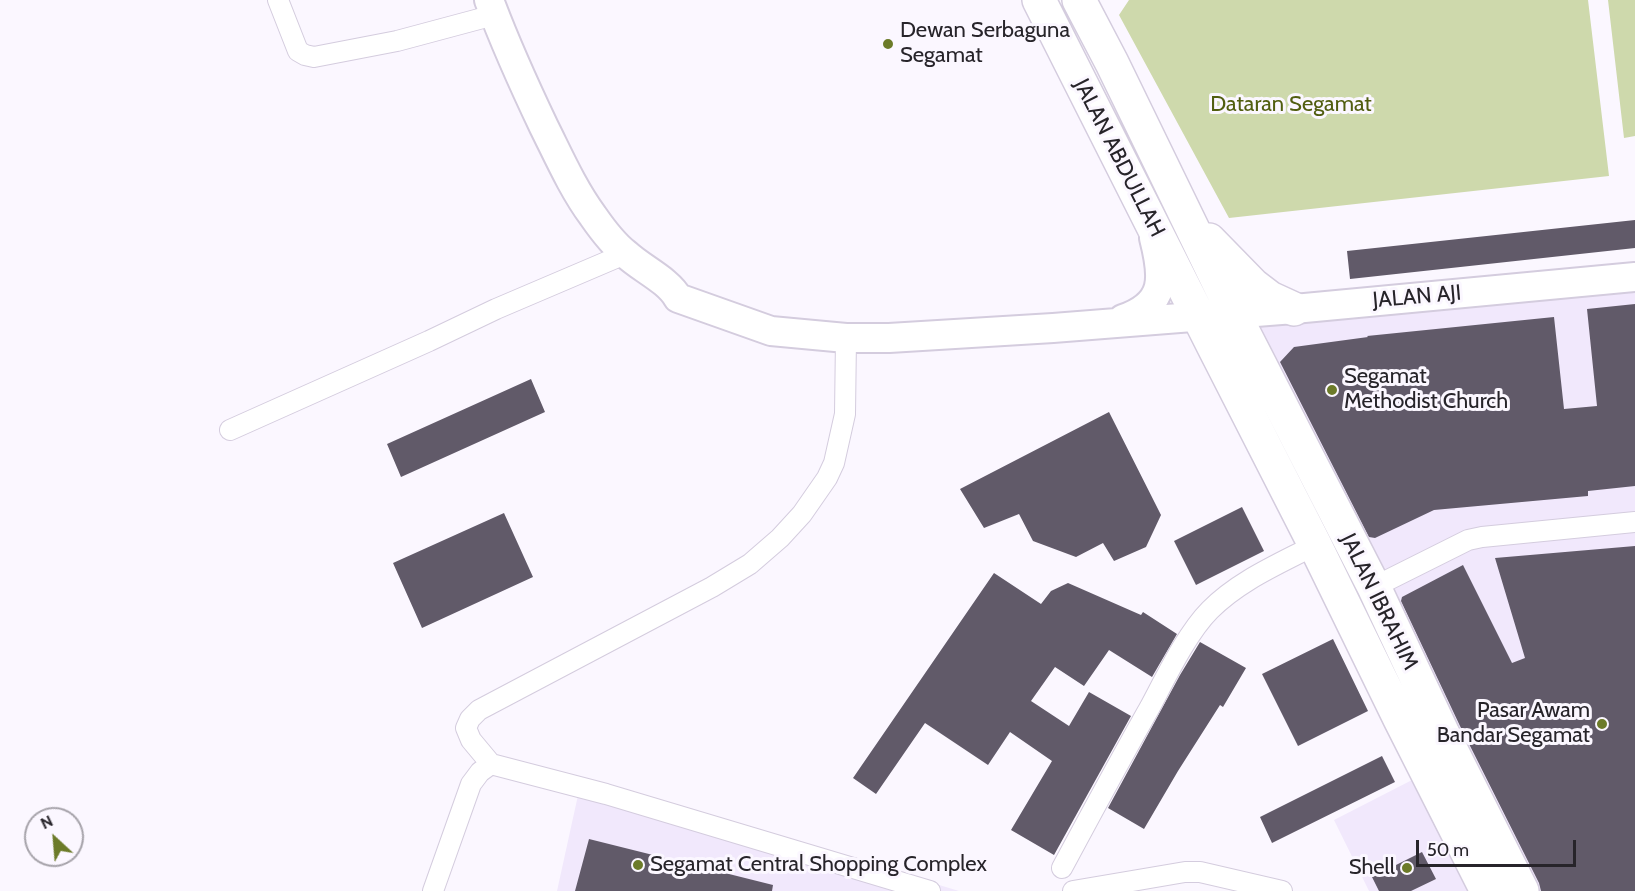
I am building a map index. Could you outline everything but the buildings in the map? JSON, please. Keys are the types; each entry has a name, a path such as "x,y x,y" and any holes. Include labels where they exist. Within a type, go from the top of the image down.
{"highway":[{"name":"JALAN ABDULLAH","path":"1039,0 1199,316"},
{"name":"JALAN ABDULLAH","path":"1079,0 1234,314"},
{"path":"1105,0 1112,63"},
{"path":"1180,204 1215,248 1253,285 1270,298 1294,309"},
{"name":"JALAN IBRAHIM","path":"1234,314 1374,588 1443,734 1522,891"},
{"name":"JALAN IBRAHIM","path":"1199,316 1487,891"}],"street":[{"path":"278,0 298,51 314,57 397,41 492,8"},
{"name":"JALAN AJI","path":"492,8 518,71 576,190 592,215 625,254 673,289 678,298 771,331 846,338 911,336 1234,314 1635,277"},
{"path":"1109,323 1130,317 1154,300 1158,290 1160,272 1150,221"},
{"path":"230,430 496,309 625,254"},
{"path":"846,338 845,414 834,463 817,495 780,538 750,564 712,587 479,710 470,719 466,728 471,740 491,764 606,794 930,891"},
{"path":"1374,588 1468,540 1635,522"},
{"path":"1062,867 1196,627 1209,611 1247,581 1315,545"},
{"path":"433,891 471,784 480,772 491,764"},
{"path":"1073,891 1185,872 1200,872 1282,891"}],"shaded area":[{"path":"1635,290 1635,891 1535,891 1254,327"},
{"path":"582,777 959,891 557,891"},
{"path":"1414,779 1471,891 1369,891 1334,820"}],"green space":[{"name":"Dataran Segamat","path":"1129,0 1588,0 1609,176 1229,218 1119,15"},
{"path":"1608,0 1635,0 1635,136 1624,138"}],"place":[{"name":"Dewan Serbaguna Segamat","path":"888,44"},
{"name":"Segamat Methodist Church","path":"1332,390"},
{"name":"Pasar Awam Bandar Segamat","path":"1602,724"},
{"name":"Segamat Central Shopping Complex","path":"638,865"},
{"name":"Shell","path":"1407,868"}]}
